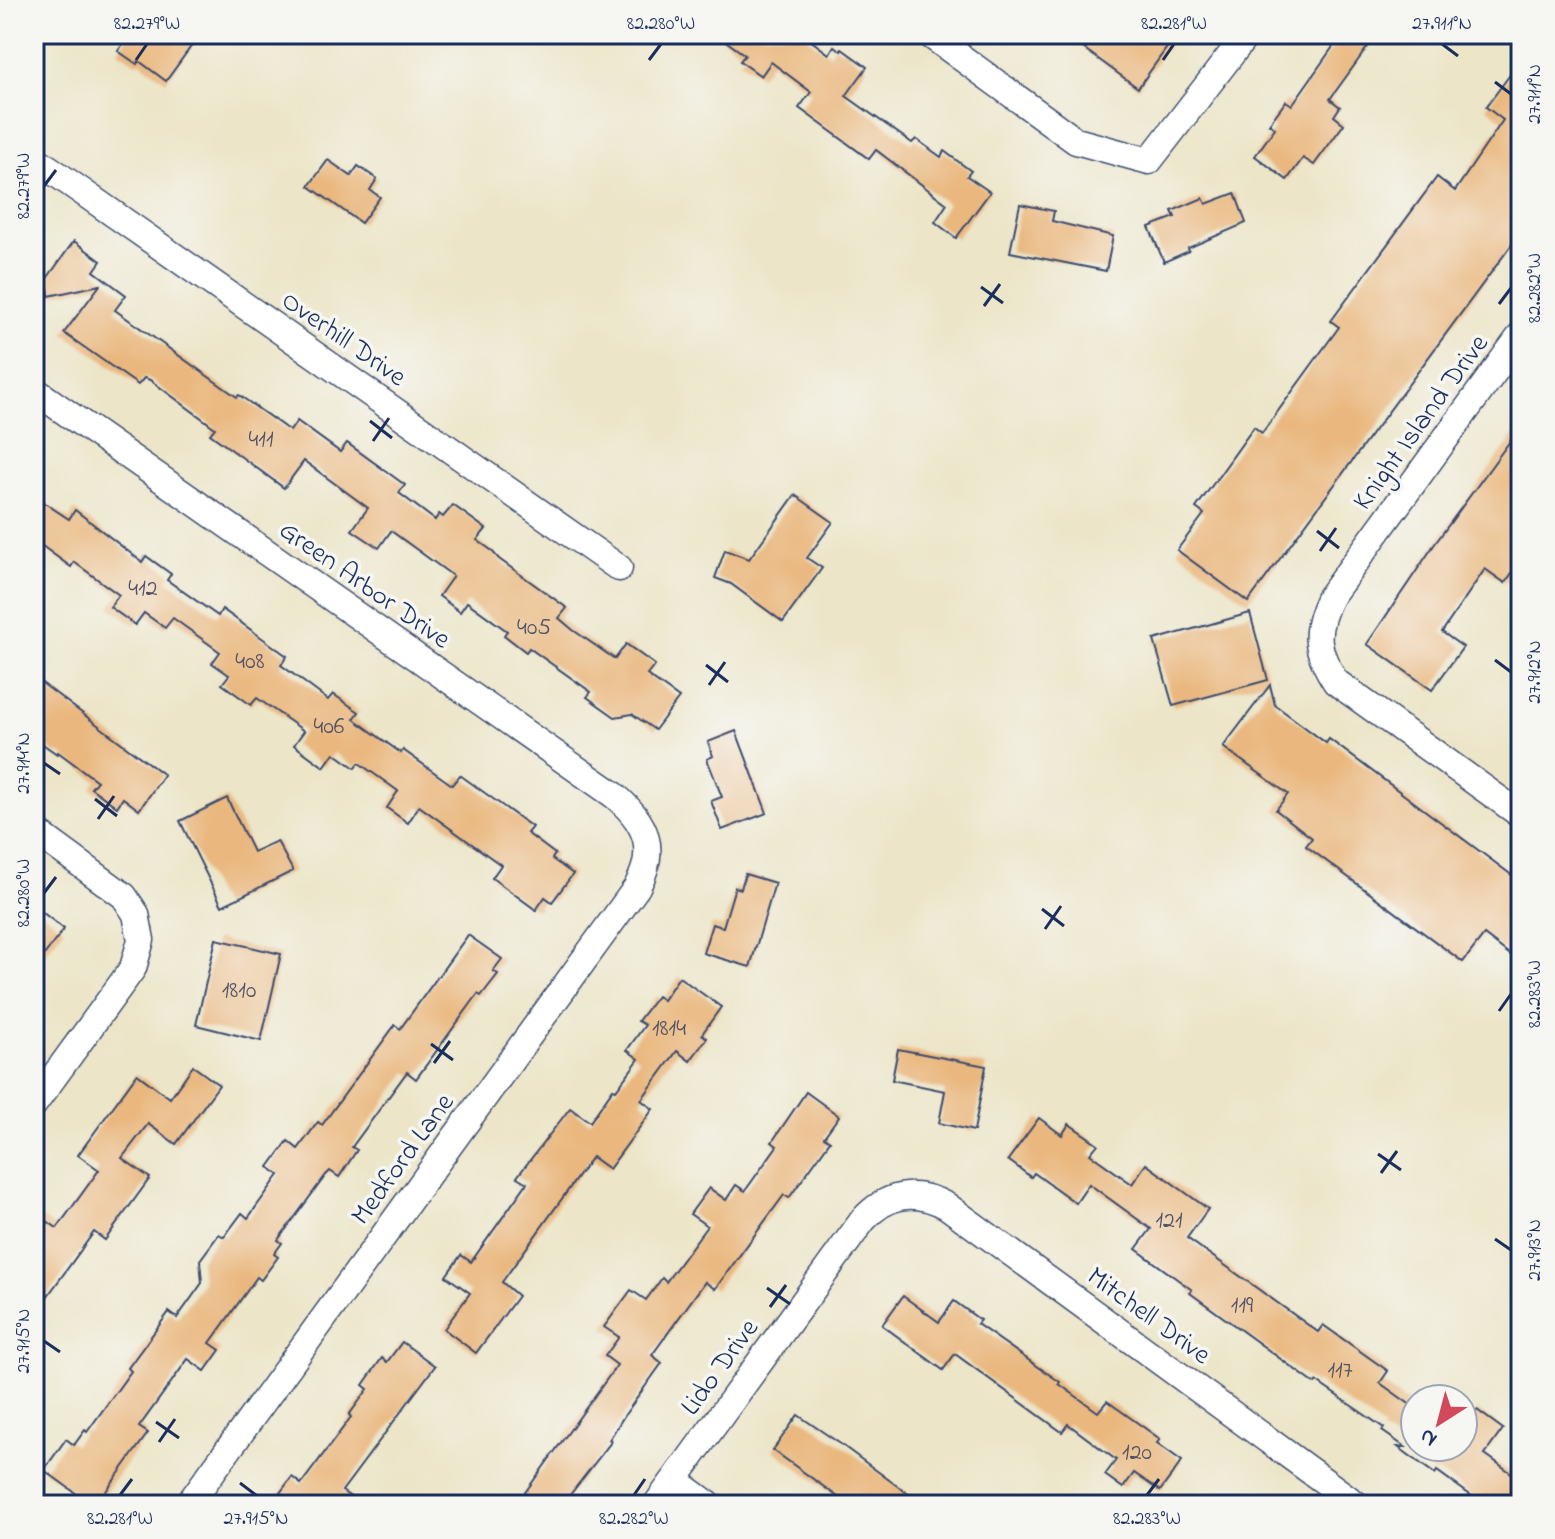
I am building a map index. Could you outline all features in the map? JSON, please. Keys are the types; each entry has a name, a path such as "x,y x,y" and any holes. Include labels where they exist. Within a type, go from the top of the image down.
{"street":[{"path":"929,34 1076,141 1149,161 1247,34"},
{"name":"Overhill Drive","path":"34,158 619,568"},
{"name":"Knight Island Drive","path":"1521,335 1330,597 1321,617 1318,639 1323,661 1336,682 1521,815"},
{"name":"Green Arbor Drive","path":"34,390 614,795 635,815 647,842"},
{"path":"34,830 115,887 130,904 140,923 141,940 133,968 34,1104"},
{"name":"Medford Lane","path":"188,1505 637,887 647,865 647,842"},
{"name":"Lido Drive","path":"656,1505 863,1220 881,1203 896,1196"},
{"name":"Mitchell Drive","path":"896,1196 929,1197 947,1206 1357,1505"},
{"path":"675,1480 709,1505"}],"building":[{"path":"130,34 200,34 166,81 139,61 137,64 118,51"},
{"path":"716,34 802,34 829,54 834,46 842,49 867,67 846,96 912,143 916,139 941,157 944,151 971,171 967,176 990,192 956,238 935,222 947,204 876,150 869,159 799,108 811,92 771,62 761,76 740,61 745,55"},
{"path":"1064,34 1170,34 1164,43 1168,46 1138,88"},
{"path":"1342,34 1377,34 1330,99 1340,107 1334,116 1344,124 1314,165 1303,158 1287,180 1255,156 1275,128 1269,124 1286,101 1292,105"},
{"path":"1521,60 1521,232 1248,602 1177,550 1204,514 1196,508 1254,427 1262,433 1313,363 1339,327 1331,321 1437,177 1455,191 1503,120 1486,107"},
{"path":"328,160 351,176 358,166 377,179 370,190 380,197 361,223 309,186"},
{"path":"1235,193 1246,223 1164,262 1149,227 1175,217 1172,211 1203,198 1206,204"},
{"path":"1020,204 1054,211 1052,221 1113,236 1106,271 1010,252"},
{"path":"74,241 101,261 94,271 126,295 115,310 290,431 297,421 340,452 347,443 405,485 399,493 435,520 439,514 443,517 453,505 486,529 477,540 567,608 559,618 573,630 615,659 626,644 655,665 647,675 679,698 655,730 632,714 615,717 587,697 591,692 529,648 526,652 504,635 507,631 467,602 460,612 439,596 453,576 391,531 379,548 352,530 368,508 304,461 284,488 210,434 215,428 150,380 144,378 138,385 64,333 100,285 49,296 48,288 43,284"},
{"path":"1521,426 1521,560 1505,583 1485,569 1442,632 1463,647 1432,690 1367,644"},
{"path":"795,495 833,522 807,558 822,568 783,622 731,584 715,578 725,550 749,559"},
{"path":"34,496 69,519 75,510 142,562 146,556 171,574 167,580 218,616 222,609 287,656 281,665 328,700 333,694 359,712 354,719 401,753 403,750 452,785 460,775 532,827 527,833 555,854 552,859 573,874 552,902 545,897 536,910 492,878 501,865 419,806 408,823 387,808 398,791 359,763 355,768 334,753 324,767 294,745 304,731 257,698 251,705 222,684 229,675 212,663 220,652 173,618 165,628 144,613 135,625 110,607 119,595 74,562 71,567 34,540"},
{"path":"1250,613 1268,680 1173,706 1154,640"},
{"path":"34,677 164,775 139,810 123,798 117,807 91,788 97,781 34,738"},
{"path":"1270,685 1275,705 1326,743 1329,739 1521,882 1521,963 1484,935 1463,962 1306,846 1312,838 1276,810 1288,794 1223,747"},
{"path":"736,731 767,813 722,830 711,801 722,797 707,759 713,756 708,742"},
{"path":"227,798 253,852 277,841 293,871 222,906 180,821"},
{"path":"745,874 775,883 750,967 703,953 712,924 723,927 735,887 741,889"},
{"path":"34,906 64,929 34,968"},
{"path":"468,935 502,959 493,971 498,974 481,996 478,994 416,1079 407,1072 352,1147 357,1150 339,1177 330,1171 326,1175 278,1240 282,1243 274,1254 278,1257 261,1280 257,1277 210,1343 220,1350 205,1371 188,1359 139,1427 148,1433 96,1505 92,1505 44,1470 66,1439 74,1445 85,1430 87,1432 169,1312 177,1318 202,1283 200,1260 219,1234 224,1237 242,1213 248,1218 279,1175 269,1167 288,1141 298,1149 318,1122 322,1125 395,1025 400,1029"},
{"path":"216,939 281,954 261,1041 196,1025"},
{"path":"679,977 721,1007 702,1034 707,1038 690,1061 677,1051 641,1100 653,1109 609,1169 592,1157 502,1282 518,1296 476,1353 444,1329 470,1293 446,1276 461,1255 471,1262 527,1183 517,1177 570,1108 590,1122 613,1089 616,1090 639,1059 627,1050 645,1025 638,1021 657,996 663,1000"},
{"path":"898,1049 986,1066 974,1131 939,1123 945,1091 892,1080"},
{"path":"193,1066 219,1085 176,1144 148,1124 122,1158 150,1178 105,1240 94,1232 34,1315 34,1212 57,1228 99,1170 78,1155 137,1074 170,1098"},
{"path":"806,1092 839,1116 824,1137 830,1141 789,1198 784,1195 715,1289 705,1282 652,1355 662,1363 624,1416 609,1440 611,1442 562,1505 516,1505 617,1365 605,1356 619,1337 604,1327 631,1290 646,1300 662,1278 666,1282 707,1226 690,1214 709,1188 726,1200 736,1185 745,1191 777,1146 772,1142"},
{"path":"1039,1118 1062,1135 1069,1124 1098,1144 1090,1154 1132,1184 1146,1164 1208,1209 1187,1238 1318,1332 1323,1325 1388,1371 1380,1383 1399,1397 1399,1443 1382,1431 1384,1428 1317,1382 1315,1384 1190,1293 1192,1290 1136,1249 1151,1229 1089,1184 1076,1203 1034,1173 1031,1177 1008,1160"},
{"path":"903,1296 939,1322 954,1301 980,1320 977,1324 1098,1412 1107,1401 1160,1439 1157,1443 1182,1461 1160,1491 1134,1473 1123,1488 1105,1475 1116,1460 1068,1424 1062,1432 955,1354 943,1370 882,1325"},
{"path":"402,1342 435,1366 342,1491 362,1505 271,1505 292,1477 301,1484 351,1417 349,1415 368,1389 363,1385 382,1358 387,1362"},
{"path":"1479,1411 1503,1429 1485,1454 1521,1480 1521,1505 1484,1505 1437,1471 1435,1474 1420,1463 1479,1463"},
{"path":"798,1415 923,1505 849,1505 773,1450"}]}
